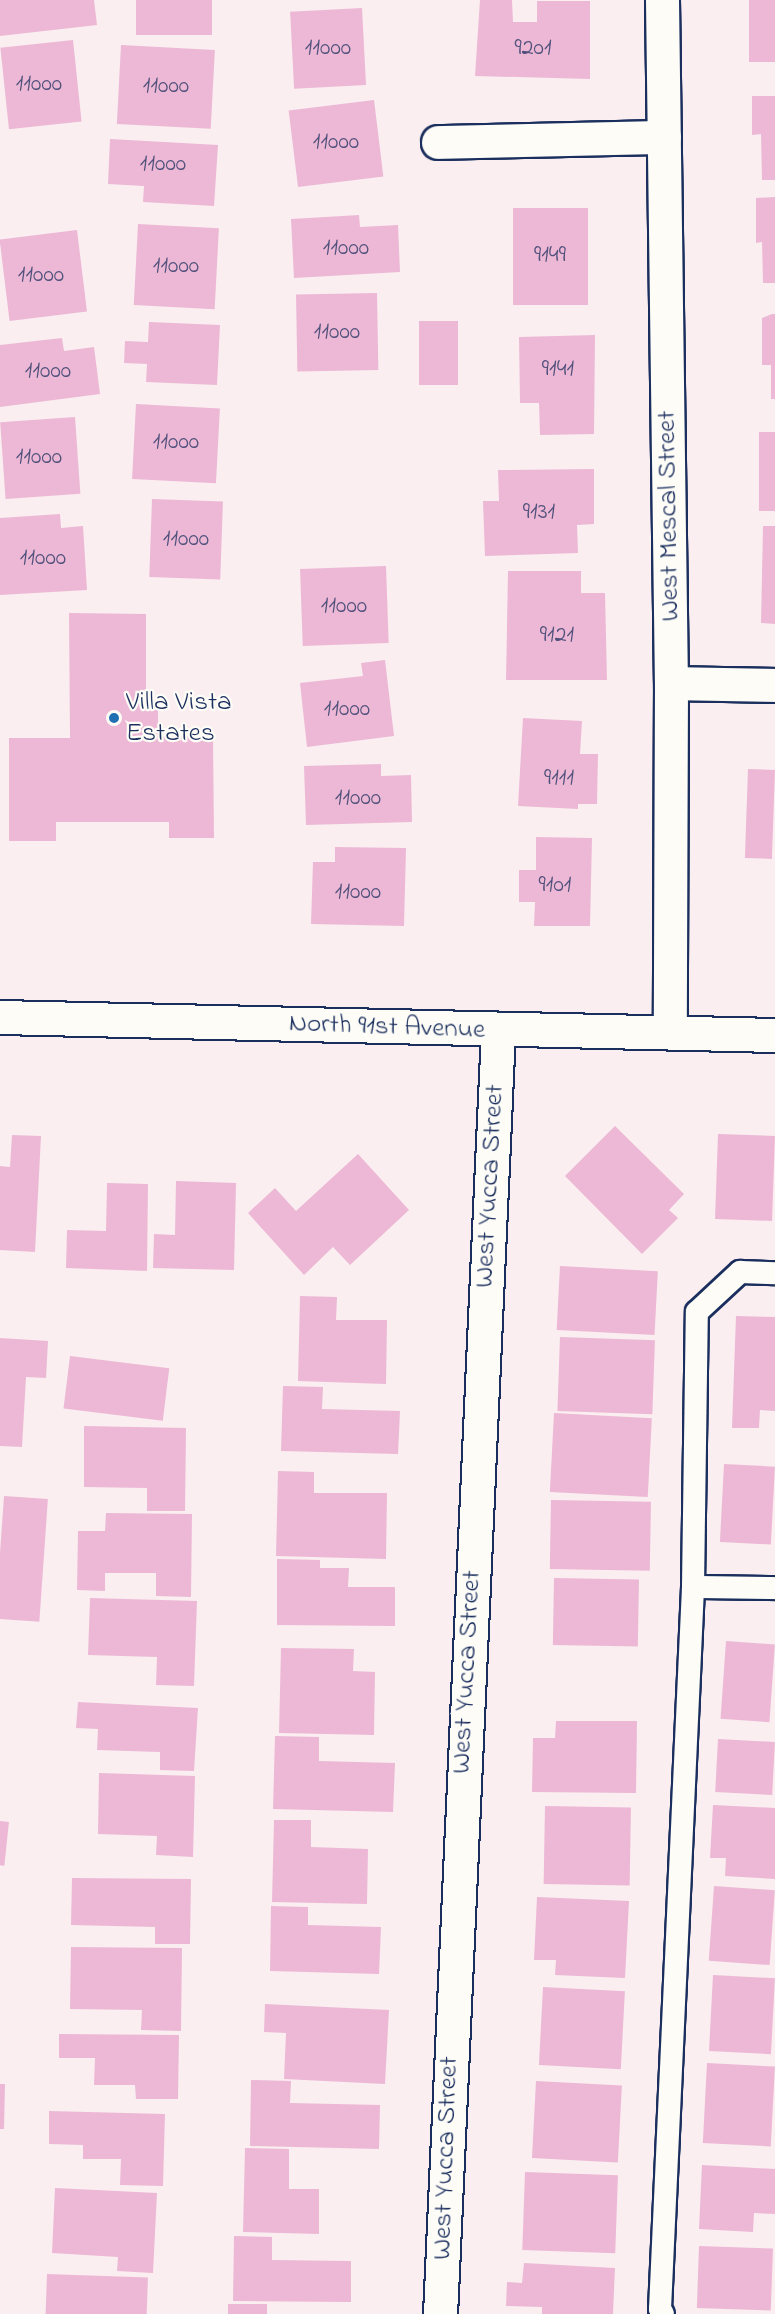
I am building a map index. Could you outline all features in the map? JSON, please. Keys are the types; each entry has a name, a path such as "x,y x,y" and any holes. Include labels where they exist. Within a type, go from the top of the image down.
{"street":[{"name":"West Mescal Street","path":"662,0 671,683 670,1032"},
{"path":"438,142 664,137"},
{"path":"671,683 775,685"},
{"name":"North 91st Avenue","path":"0,1017 775,1035"},
{"name":"West Yucca Street","path":"440,2314 498,1030"}],"lane":[{"path":"663,2314 660,2309 693,1587 697,1312 740,1272 775,1273"},
{"path":"693,1587 775,1588"}],"building":[{"path":"0,0 94,0 97,25 0,36"},
{"path":"136,0 212,0 212,35 136,35"},
{"path":"480,0 512,0 513,22 537,22 537,1 590,1 590,79 475,76"},
{"path":"749,0 775,0 775,62 749,62"},
{"path":"362,8 366,85 294,89 290,12"},
{"path":"73,40 82,122 9,129 0,48"},
{"path":"121,45 215,50 211,129 117,124"},
{"path":"752,96 775,96 775,180 762,180 761,134 752,135"},
{"path":"374,100 383,176 298,187 289,110"},
{"path":"110,139 218,145 214,206 143,202 144,186 108,184"},
{"path":"775,197 775,283 763,283 762,242 756,243 756,198"},
{"path":"513,208 588,208 588,305 513,305"},
{"path":"359,215 360,227 398,225 400,272 294,278 291,219"},
{"path":"138,224 219,228 215,309 134,305"},
{"path":"77,230 87,311 10,321 0,239"},
{"path":"377,293 378,370 297,371 296,294"},
{"path":"775,314 775,399 771,399 771,365 762,365 762,318"},
{"path":"419,321 458,321 458,385 419,385"},
{"path":"149,322 220,325 217,385 146,382 147,364 124,363 125,341 148,342"},
{"path":"595,335 594,434 540,435 539,403 520,403 519,337"},
{"path":"62,338 64,351 94,347 100,394 0,407 0,345"},
{"path":"136,404 220,408 216,483 132,479"},
{"path":"75,417 80,494 6,499 0,422"},
{"path":"759,432 775,432 775,511 759,511"},
{"path":"594,469 594,524 577,525 578,553 485,556 483,501 499,501 498,470"},
{"path":"152,499 223,501 220,579 149,577"},
{"path":"60,514 61,528 83,526 87,590 0,595 0,518"},
{"path":"763,526 775,526 775,624 761,623"},
{"path":"386,566 389,643 303,646 300,569"},
{"path":"508,571 581,571 581,593 605,593 607,680 506,680"},
{"name":"Villa Vista Estates","path":"69,613 146,614 146,700 158,700 158,736 213,736 214,838 169,838 169,822 56,822 56,841 9,841 9,738 70,738"},
{"path":"385,660 394,736 307,747 300,683 363,676 361,663"},
{"path":"523,718 582,721 580,754 598,754 597,804 578,804 578,809 518,806"},
{"path":"381,764 381,776 411,775 412,822 306,825 304,766"},
{"path":"748,769 775,770 772,859 745,858"},
{"path":"536,837 592,838 590,926 534,926 535,902 519,902 519,870 536,870"},
{"path":"335,847 406,848 404,926 311,924 313,862 335,862"},
{"path":"615,1126 684,1194 669,1210 678,1218 642,1254 565,1176"},
{"path":"718,1134 775,1136 772,1221 715,1219"},
{"path":"12,1135 41,1136 35,1252 0,1250 0,1166 10,1167"},
{"path":"358,1154 409,1210 350,1265 333,1247 304,1275 248,1213 275,1188 296,1211"},
{"path":"176,1181 236,1183 234,1270 153,1268 154,1234 175,1235"},
{"path":"107,1183 148,1184 147,1271 66,1268 67,1230 106,1231"},
{"path":"560,1266 658,1271 655,1335 557,1330"},
{"path":"300,1296 337,1297 336,1320 387,1320 386,1384 298,1381"},
{"path":"736,1316 775,1317 775,1411 760,1410 759,1428 732,1428"},
{"path":"560,1337 655,1340 652,1414 557,1411"},
{"path":"0,1338 48,1341 46,1378 26,1377 22,1447 0,1446"},
{"path":"70,1356 169,1368 163,1421 64,1409"},
{"path":"283,1386 323,1387 322,1409 400,1411 398,1454 281,1451"},
{"path":"554,1413 652,1418 648,1497 550,1492"},
{"path":"84,1426 186,1428 185,1511 147,1511 147,1488 84,1487"},
{"path":"724,1464 775,1467 771,1545 720,1542"},
{"path":"278,1471 314,1472 314,1493 387,1493 386,1559 276,1556"},
{"path":"4,1496 48,1499 39,1622 0,1619 0,1553"},
{"path":"551,1500 651,1502 650,1571 550,1569"},
{"path":"106,1513 192,1514 191,1597 156,1596 156,1573 105,1573 105,1591 77,1590 78,1531 105,1531"},
{"path":"277,1559 320,1560 320,1568 349,1568 348,1587 395,1587 395,1626 277,1625"},
{"path":"554,1578 639,1579 638,1646 553,1645"},
{"path":"90,1598 197,1601 194,1686 156,1685 157,1657 88,1655"},
{"path":"726,1641 775,1644 769,1722 721,1719"},
{"path":"281,1648 354,1649 353,1671 375,1672 374,1735 279,1733"},
{"path":"78,1702 198,1708 194,1771 160,1770 160,1752 97,1750 98,1729 76,1728"},
{"path":"556,1721 637,1721 636,1793 532,1792 533,1738 555,1738"},
{"path":"275,1736 319,1737 319,1761 395,1763 393,1812 273,1809"},
{"path":"718,1739 775,1742 772,1795 715,1792"},
{"path":"99,1773 195,1776 193,1857 156,1855 157,1836 98,1834"},
{"path":"713,1805 775,1808 775,1879 725,1876 726,1858 710,1858"},
{"path":"545,1806 631,1808 630,1885 544,1884"},
{"path":"274,1820 311,1820 311,1847 368,1849 367,1904 272,1902"},
{"path":"0,1821 9,1822 4,1866 0,1865"},
{"path":"72,1878 191,1879 190,1944 155,1944 155,1927 71,1925"},
{"path":"714,1886 775,1890 770,1965 709,1961"},
{"path":"537,1897 629,1901 625,1978 555,1975 556,1960 534,1960"},
{"path":"271,1906 308,1907 308,1925 381,1927 379,1974 270,1971"},
{"path":"71,1947 182,1948 181,2031 141,2030 142,2010 70,2009"},
{"path":"713,1975 775,1978 771,2054 709,2051"},
{"path":"543,1987 625,1991 621,2069 539,2065"},
{"path":"265,2004 389,2010 385,2084 284,2079 286,2033 264,2032"},
{"path":"59,2034 179,2035 178,2099 136,2099 135,2085 94,2085 95,2058 59,2058"},
{"path":"707,2063 775,2067 771,2146 703,2143"},
{"path":"251,2080 291,2081 290,2103 380,2105 379,2149 250,2146"},
{"path":"536,2081 622,2086 618,2162 532,2158"},
{"path":"0,2084 5,2084 4,2129 0,2129"},
{"path":"49,2111 165,2114 163,2186 120,2185 121,2159 83,2159 83,2145 49,2144"},
{"path":"245,2148 289,2149 289,2189 319,2189 319,2234 243,2232"},
{"path":"702,2165 775,2169 775,2214 754,2213 753,2232 699,2229"},
{"path":"525,2172 618,2175 615,2253 522,2250"},
{"path":"55,2188 157,2193 153,2273 117,2271 118,2257 52,2253"},
{"path":"234,2236 272,2237 272,2260 351,2261 351,2302 233,2301"},
{"path":"699,2246 773,2249 771,2311 697,2308"},
{"path":"524,2263 615,2268 613,2314 542,2314 542,2307 506,2306 507,2282 522,2283"},
{"path":"47,2274 148,2278 147,2314 46,2314"},
{"path":"228,2304 267,2304 267,2314 228,2314"}],"place":[{"name":"Villa Vista Estates","path":"114,718"}]}
